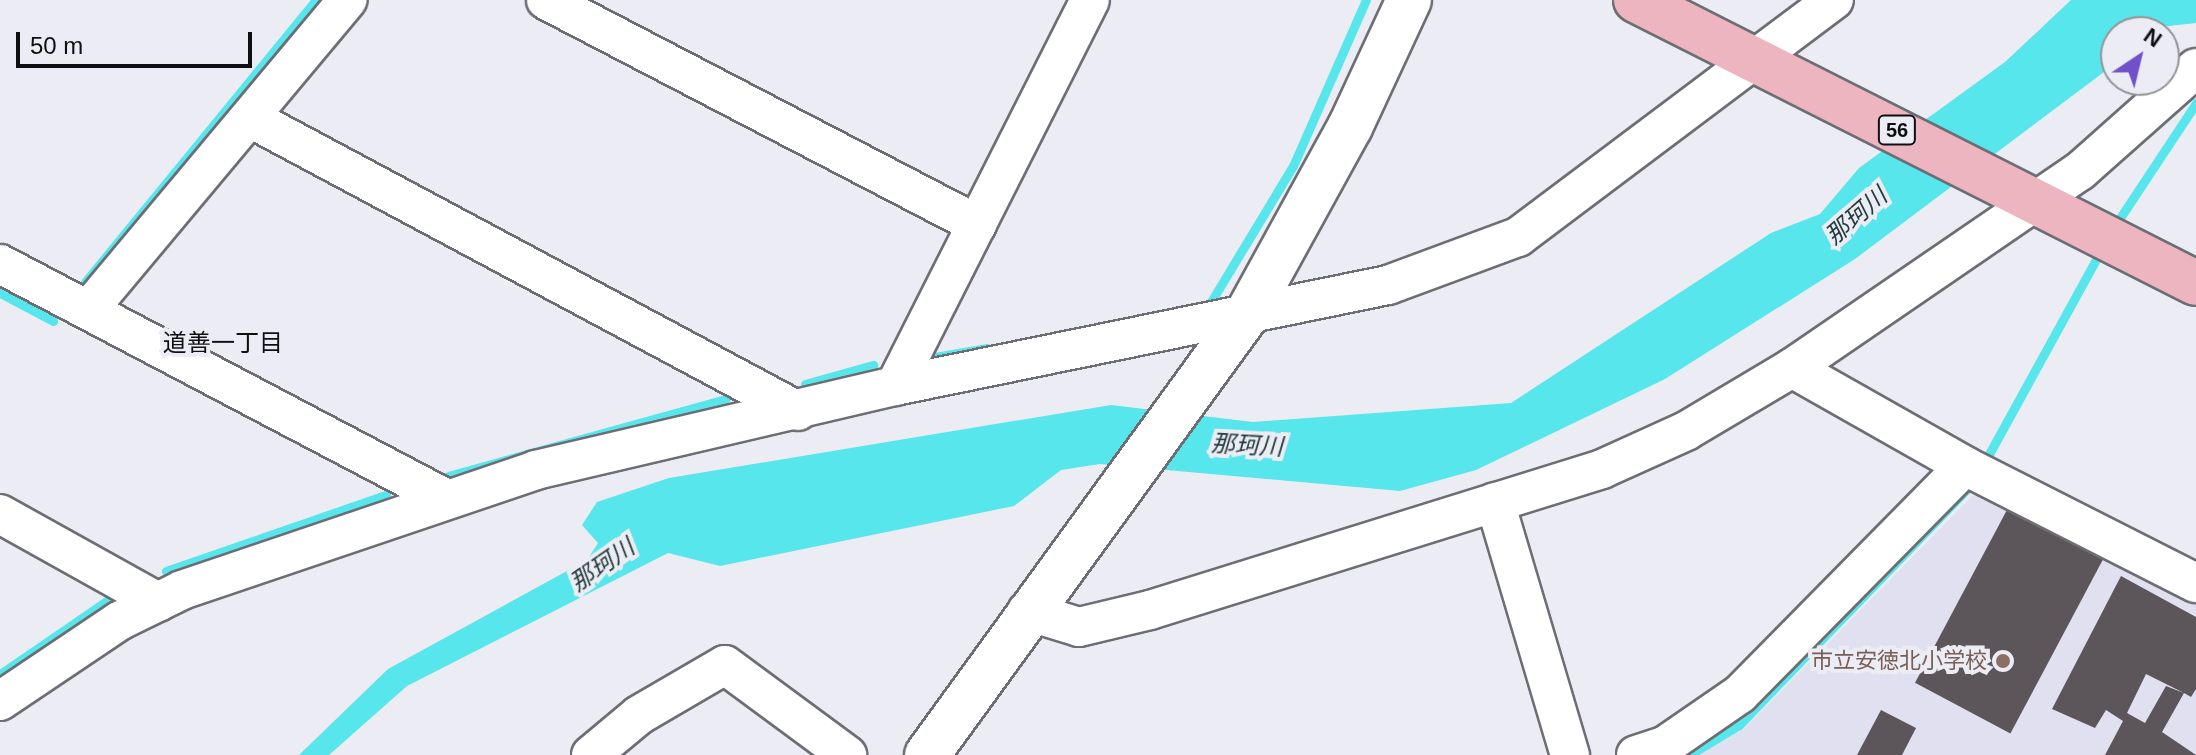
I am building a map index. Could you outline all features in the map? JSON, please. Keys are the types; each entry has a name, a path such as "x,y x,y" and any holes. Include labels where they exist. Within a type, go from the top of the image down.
{"main road":[{"name":"56","path":"1636,0 2027,194 2196,283"}],"street":[{"path":"89,309 252,119 347,0"},
{"path":"546,0 977,224"},
{"path":"927,755 1038,598 1246,316 1350,127 1409,0"},
{"path":"0,701 158,602 445,498 536,470 895,386 1388,285 1518,237 1764,64 1834,0"},
{"path":"895,386 977,224 1081,3"},
{"path":"1038,598 1079,627 1495,502 1644,450 1792,368 2027,194 2080,171 2196,68"},
{"path":"252,119 798,411"},
{"path":"0,264 445,498"},
{"path":"1792,368 1965,466 2196,583"},
{"path":"1636,755 1666,745 1740,694 1965,466"},
{"path":"1495,502 1570,755"},
{"path":"0,514 158,602"},
{"path":"591,755 639,715 725,665 847,755"}],"shaded area":[{"name":"市立安徳北小学校","path":"1995,493 2196,595 2196,755 1698,755 1745,728 1972,496"}],"water":[{"name":"那珂川","path":"2071,0 2196,0 2196,23 2180,25 2180,16 2100,16 2100,75 1855,259 1665,379 1476,470 1400,491 1100,464 1061,470 1014,506 720,566 668,553 407,686 329,755 299,755 388,669 587,560 598,543 582,525 597,502 669,478 1111,405 1253,422 1511,403 1771,233 1820,214 1859,168 2005,62"}],"building":[{"path":"2008,508 2103,559 2010,734 1915,683"},
{"path":"2121,576 2196,617 2196,689 2191,697 2184,693 2162,732 2196,755 2105,755 2123,721 2106,710 2095,728 2052,709","holes":["2146,674 2184,693 2166,686 2145,723 2127,713"]},
{"path":"1881,710 1916,728 1902,755 1857,755"}],"waterway":[{"path":"85,282 316,0"},
{"path":"1206,310 1293,166 1366,0"},
{"path":"2114,227 2196,103"},
{"path":"1983,465 2103,247"},
{"path":"0,293 53,321"},
{"path":"935,357 987,348"},
{"path":"805,384 873,365"},
{"path":"448,476 725,399"},
{"path":"1689,755 1739,725 1974,482"},
{"path":"166,571 386,495"},
{"path":"0,674 108,600"}],"place":[{"name":"市立安徳北小学校","path":"2003,661"}],"district":[{"name":"道善一丁目","path":"223,343"}]}
